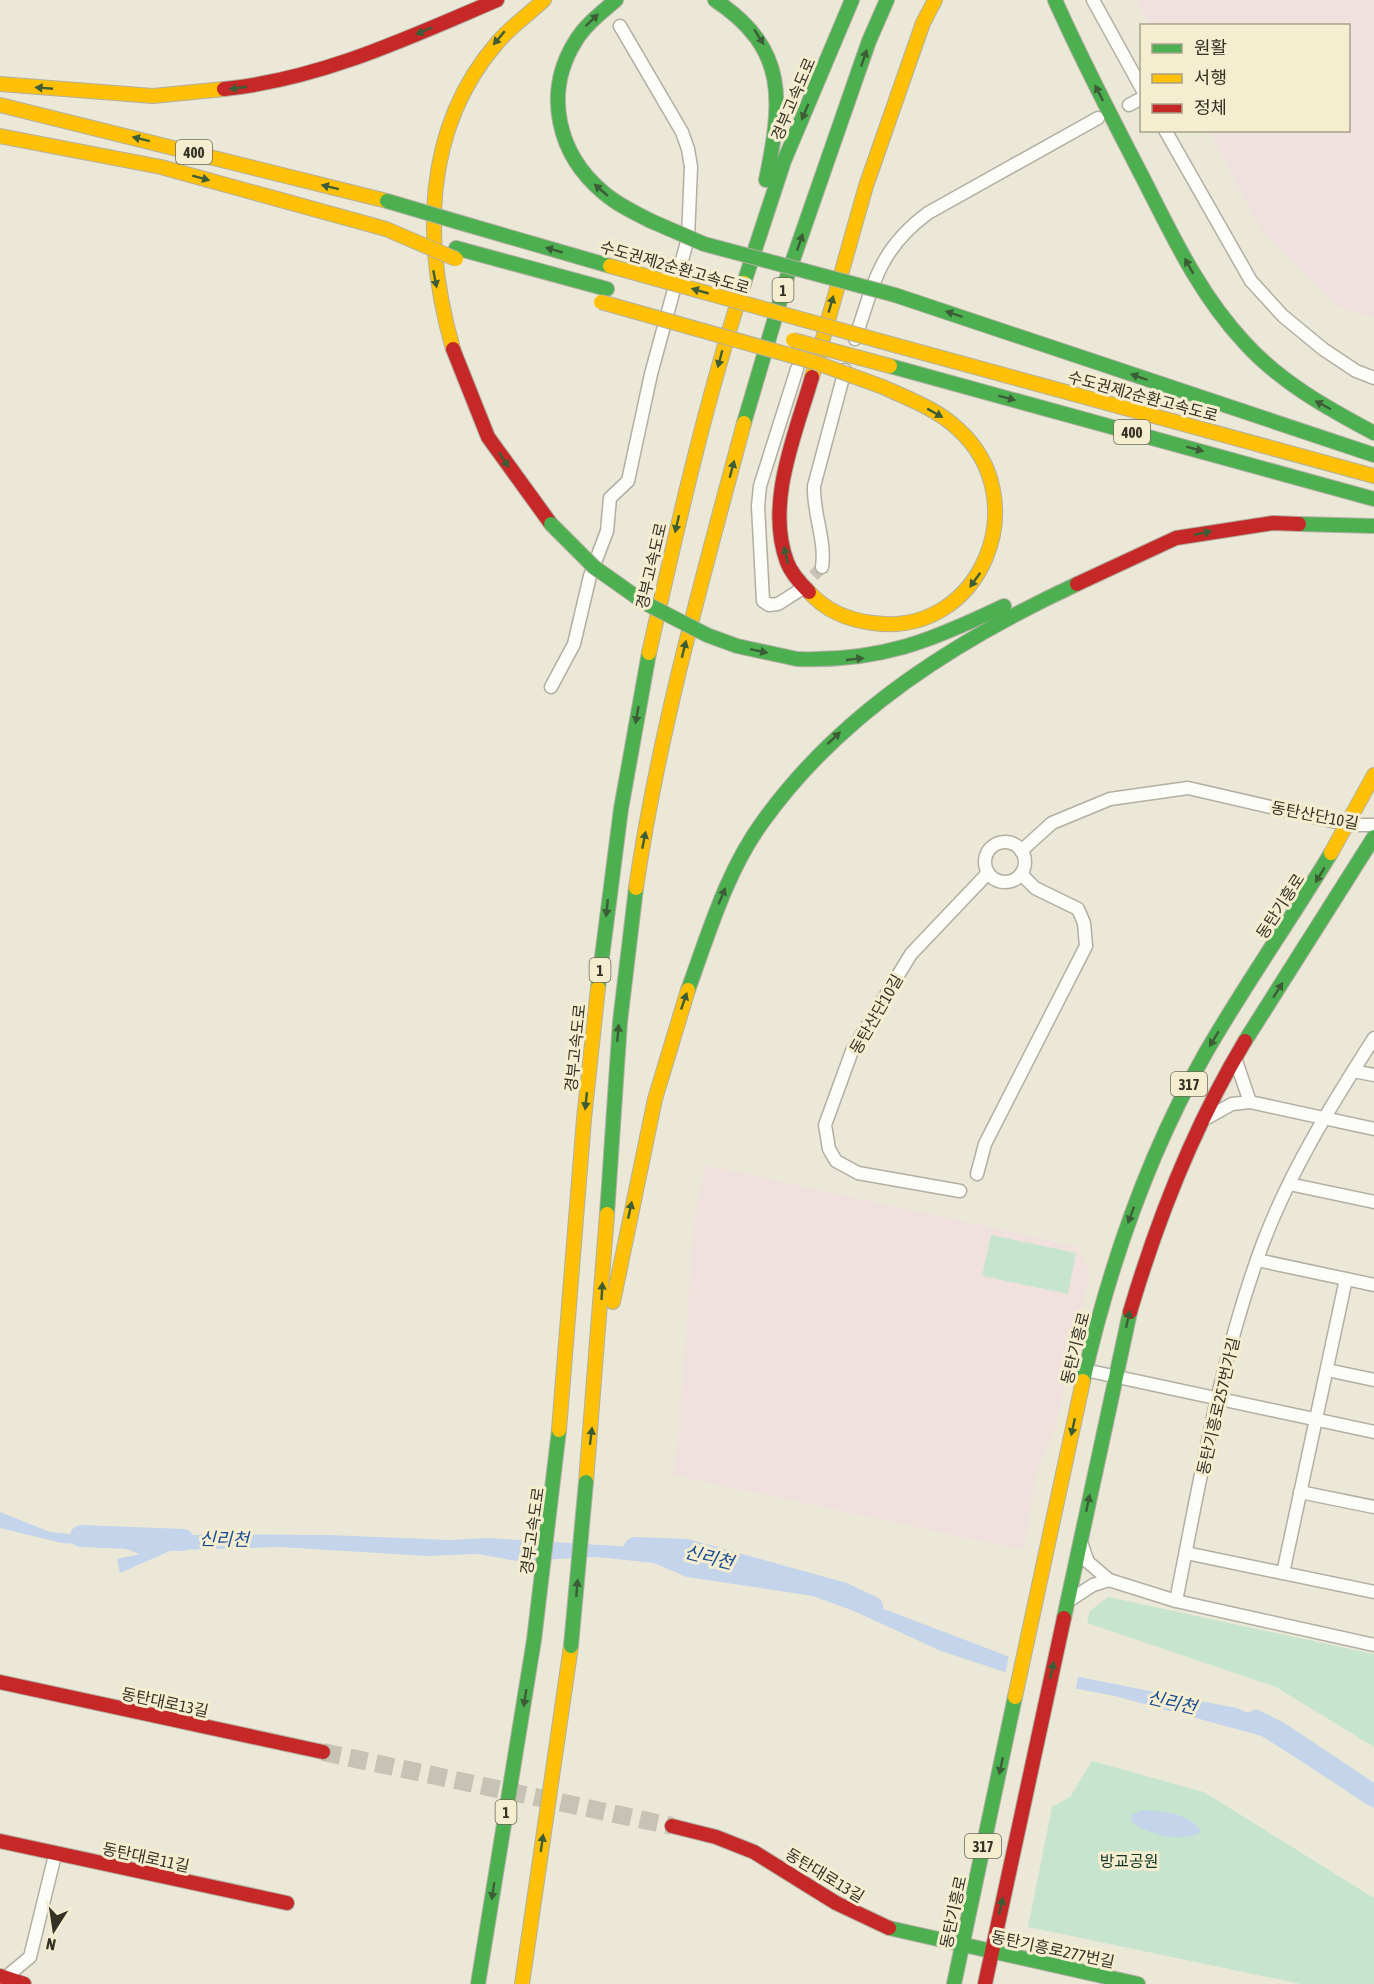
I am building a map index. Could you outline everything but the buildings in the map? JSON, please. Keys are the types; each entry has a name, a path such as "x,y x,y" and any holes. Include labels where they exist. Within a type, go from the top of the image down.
{"main road":[{"path":"0,84 153,96 259,85 321,70 370,54 497,0"},
{"path":"544,0 507,29 487,53 461,98 447,130 437,162 430,219 434,275 458,366 482,425 518,481 551,524 594,567 645,603 707,635 737,646 797,658 828,661 858,660 894,652 955,629 1024,596 1176,538 1273,523 1374,526"},
{"path":"616,0 590,20 574,41 560,77 556,117 561,137 569,153 596,186 625,208 704,243 895,295 1296,431 1374,454"},
{"path":"716,0 736,11 757,32 771,58 777,86 772,148 744,284"},
{"name":"경부고속도로","path":"478,1984 534,1640 555,1480 584,1119 621,809 646,664 691,467 722,352 784,162 852,0"},
{"name":"1","path":"522,1984 571,1646 597,1391 611,1115 620,1013 639,868 655,783 700,586 776,310 870,41 887,0"},
{"path":"456,254 601,302 814,362 883,387 941,415 965,435 983,458 996,502 995,535 976,579 965,595 931,618 908,624 873,626 840,616 814,599 787,564 780,530 783,481 859,208 923,23 935,0"},
{"path":"1054,0 1078,53 1186,261 1215,308 1245,344 1309,398 1374,433"},
{"name":"수도권제2순환고속도로","path":"0,105 387,201 610,266 1374,476"},
{"name":"400","path":"0,136 161,167 386,229 456,254"},
{"path":"456,254 607,289 686,311"},
{"name":"400","path":"720,320 1374,499"},
{"path":"597,1391 628,1220 669,1047 722,895 763,821 824,748 890,691 1045,598 1176,538"},
{"name":"동탄기흥로","path":"954,1984 1086,1370 1121,1242 1163,1138 1215,1037 1310,892 1349,825 1374,775"},
{"name":"317","path":"985,1984 1129,1315 1152,1239 1202,1121 1235,1058 1374,837"},
{"name":"동탄대로13길","path":"0,1682 323,1752"},
{"name":"동탄대로13길","path":"672,1826 716,1837 754,1852 836,1903 878,1924 962,1947"},
{"name":"동탄대로11길","path":"0,1841 55,1855 287,1903"},
{"name":"동탄기흥로277번길","path":"962,1947 1137,1984"},
{"path":"3,1977 24,1984"}],"street":[{"path":"1093,0 1140,85"},
{"path":"551,687 574,644 590,576 608,531 610,498 628,481 651,374 688,238 690,167 688,148 682,132 620,26"},
{"path":"1129,105 1140,99"},
{"path":"822,567 825,551 813,505 814,486 840,383 886,254 905,230 928,213 1098,118"},
{"path":"1166,132 1251,281 1283,316 1323,350 1356,371 1374,378"},
{"path":"796,369 760,486 758,506 763,601 769,606 778,604 800,590"},
{"name":"동탄산단10길","path":"1021,851 1052,823 1110,799 1188,788 1349,825 1374,825"},
{"path":"1003,842 1016,846 1021,851 1025,862 1021,874 1004,882 988,873 985,860 991,848 1003,842"},
{"name":"동탄산단10길","path":"960,1191 858,1173 836,1161 829,1149 825,1125 852,1051 911,954 988,873"},
{"path":"977,1174 985,1144 1086,946 1084,923 1078,909 1035,888 1021,874"},
{"name":"동탄기흥로257번가길","path":"1176,1601 1217,1398 1257,1260 1289,1184 1322,1118 1374,1038"},
{"path":"1235,1058 1250,1102"},
{"path":"1353,1071 1374,1076"},
{"path":"1202,1121 1232,1104 1250,1102 1374,1129"},
{"path":"1289,1184 1374,1202"},
{"path":"1257,1260 1374,1285"},
{"path":"1283,1573 1346,1279"},
{"path":"1086,1370 1374,1432"},
{"path":"1327,1370 1374,1380"},
{"path":"1300,1492 1374,1507"},
{"path":"1080,1538 1088,1562 1109,1580 1176,1601 1374,1645"},
{"path":"1186,1553 1374,1592"},
{"path":"1066,1603 1081,1591 1109,1580"},
{"path":"3,1977 30,1956 55,1855"}],"shaded area":[{"path":"1136,0 1374,0 1374,318 1340,308 1262,231 1210,132 1350,132 1350,24 1149,24"},
{"path":"705,1165 1076,1246 1090,1271 1055,1428 1036,1474 1024,1550 673,1475 679,1433 694,1224"}],"green space":[{"path":"991,1235 1076,1253 1068,1294 982,1276"},
{"path":"1108,1597 1374,1654 1374,1747 1276,1687 1087,1623 1090,1611"},
{"name":"방교공원","path":"1092,1761 1204,1792 1374,1898 1374,1984 1301,1984 1028,1927 1052,1807 1070,1797"}],"water":[{"path":"0,1512 50,1532 110,1538 156,1539 207,1534 329,1535 451,1540 487,1538 665,1549 708,1556 844,1594 1031,1665 1031,1674 1037,1665 1084,1678 1236,1708 1274,1723 1281,1735 1318,1759 1330,1761 1374,1789 1374,1808 1262,1736 1115,1696 1026,1679 941,1651 854,1611 813,1596 687,1577 654,1563 597,1557 517,1561 477,1554 427,1556 280,1547 172,1550 120,1573 117,1559 140,1554 121,1547 62,1543 0,1528"},
{"path":"1142,1810 1175,1814 1190,1821 1201,1832 1184,1837 1174,1837 1145,1830 1131,1820 1133,1814"}],"pier":[{"path":"1009,1654 1032,1662 1034,1666 1037,1662 1079,1673 1075,1692 1005,1675"}],"waterway":[{"name":"신리천","path":"81,1536 183,1540"},
{"name":"신리천","path":"635,1548 687,1550 842,1593 872,1607"},
{"name":"신리천","path":"1256,1721 1278,1732 1374,1796"}],"tunnel":[{"path":"801,589 822,567"},
{"path":"323,1752 672,1826"}],"traffic: fast":[{"path":"616,0 584,30 565,62 558,103 560,123 566,142 588,178 615,201 651,221"},
{"path":"715,0 739,19 756,38 768,58 774,79 775,126 766,180"},
{"path":"744,283 784,161 852,0"},
{"path":"744,423 788,274 869,41 887,0"},
{"path":"1055,0 1166,223 1188,265 1214,305 1244,342 1273,370 1322,404 1374,433"},
{"path":"387,201 458,222"},
{"path":"651,221 704,244 895,295"},
{"path":"458,222 610,266"},
{"path":"456,248 607,289"},
{"path":"895,295 1374,455"},
{"path":"890,366 1374,499"},
{"path":"551,524 594,567 645,603 707,635 737,646 797,659"},
{"path":"1299,524 1374,526"},
{"path":"688,990 729,880 751,839 795,781 829,745 905,682 946,655 988,629 1077,584"},
{"path":"797,659 854,657 904,647 953,629 1004,606"},
{"path":"598,988 621,809 649,653"},
{"path":"1245,1041 1374,837"},
{"path":"1083,1381 1118,1254 1165,1132 1205,1054 1331,853"},
{"path":"607,1214 620,1022 636,888"},
{"path":"1064,1618 1130,1312"},
{"path":"478,1984 534,1640 559,1430"},
{"path":"571,1646 586,1482"},
{"path":"954,1984 1015,1697"},
{"path":"889,1928 1138,1984"}],"traffic: slow":[{"path":"453,349 443,309 434,229 436,189 442,150 454,113 472,77 502,37 544,0"},
{"path":"812,377 866,186 923,23 935,0"},
{"path":"0,84 153,96 224,89"},
{"path":"0,105 387,201"},
{"path":"0,136 161,167 386,229"},
{"path":"386,229 456,259"},
{"path":"610,266 898,346"},
{"path":"649,653 704,420 744,283"},
{"path":"601,302 814,362 883,387"},
{"path":"793,340 890,366"},
{"path":"898,346 1374,476"},
{"path":"809,592 838,614 855,620 873,623 911,622 943,609 968,587 986,558 994,526 993,491 981,458 950,422 922,405 883,387"},
{"path":"636,888 669,712 744,423"},
{"path":"1331,853 1374,775"},
{"path":"559,1430 584,1119 598,988"},
{"path":"613,1302 655,1099 688,990"},
{"path":"586,1482 607,1214"},
{"path":"1015,1697 1083,1381"},
{"path":"522,1984 571,1646"}],"traffic: jam":[{"path":"224,89 295,76 364,55 497,0"},
{"path":"453,349 488,437 551,524"},
{"path":"809,592 787,562 781,539 779,516 785,468 812,377"},
{"path":"1077,584 1176,538 1273,523 1299,524"},
{"path":"1130,1312 1165,1207 1179,1173 1209,1106 1245,1041"},
{"path":"985,1984 1064,1618"},
{"path":"0,1682 323,1752"},
{"path":"672,1826 716,1837 754,1852 836,1903 889,1928"},
{"path":"0,1841 287,1903"},
{"path":"0,1976 24,1984"}]}
